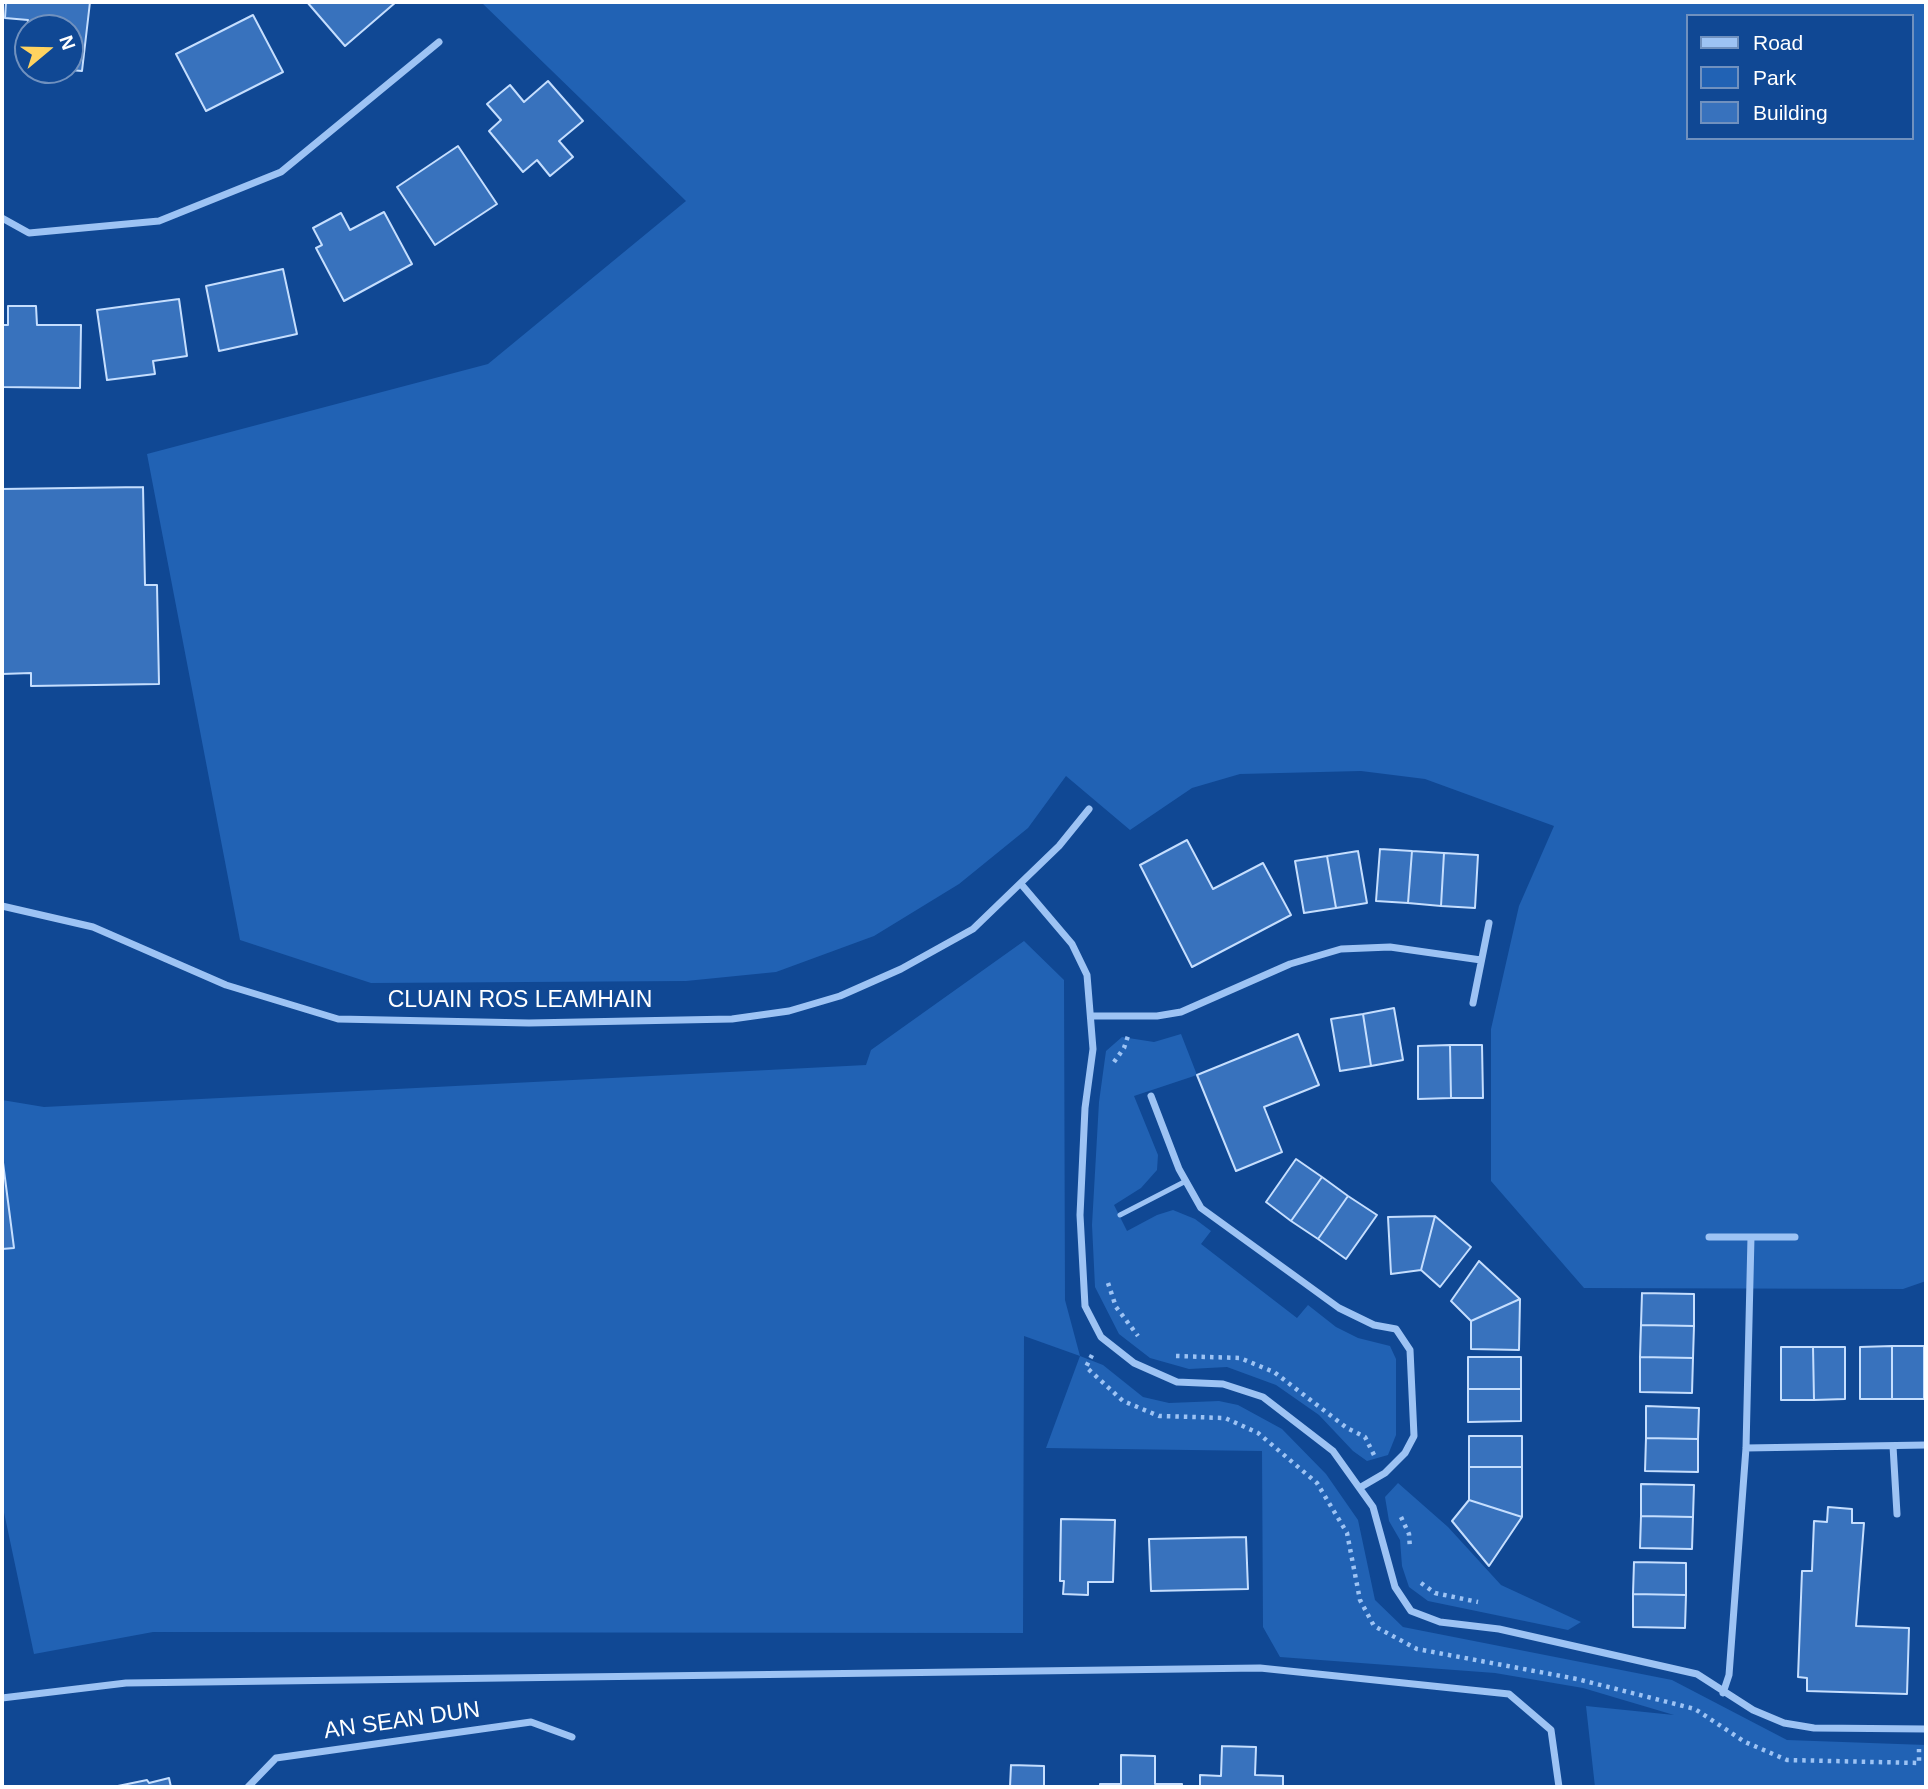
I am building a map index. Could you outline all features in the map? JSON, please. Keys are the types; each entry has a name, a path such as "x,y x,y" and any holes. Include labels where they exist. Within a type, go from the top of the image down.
{"street":[{"path":"2,218 29,233 159,221 281,172 439,42"},
{"name":"CLUAIN ROS LEAMHAIN","path":"2,906 93,927 226,985 338,1019 529,1023 733,1019 789,1011 840,996 901,969 973,929 1059,846 1088,809"},
{"path":"1021,884 1072,944 1087,975 1093,1049 1085,1108 1080,1215 1085,1306 1101,1338 1135,1363 1177,1382 1223,1384 1263,1397 1333,1451 1362,1487 1373,1507 1395,1587 1411,1611 1440,1622 1499,1629 1697,1674 1723,1693 1784,1723 1814,1728 1923,1729"},
{"path":"1472,1003 1489,923"},
{"path":"1092,1016 1157,1016 1181,1012 1290,964 1341,949 1390,947 1481,960"},
{"path":"1151,1096 1186,1181 1201,1208 1339,1308 1374,1325 1396,1329 1410,1350 1414,1436 1405,1453 1385,1473 1362,1487"},
{"path":"1709,1237 1795,1237"},
{"path":"1723,1693 1729,1675 1746,1448 1751,1237"},
{"path":"1746,1448 1926,1445"},
{"path":"1893,1446 1897,1514"},
{"path":"2,1699 126,1683 1260,1668 1509,1694 1551,1730 1559,1787"},
{"name":"AN SEAN DUN","path":"248,1787 276,1758 531,1722 572,1737"}],"lane":[{"path":"1120,1215 1186,1181"}],"path":[{"path":"1113,1076 1114,1062 1125,1048 1133,1015"},
{"path":"1103,1271 1116,1307 1140,1338"},
{"path":"1116,1307 1086,1367 1123,1401 1159,1416 1225,1418 1258,1433 1317,1483 1347,1533 1360,1601 1374,1626 1417,1649 1577,1679 1695,1709 1745,1742 1787,1760 1919,1763 1923,1729"},
{"path":"1170,1356 1240,1358 1274,1373 1347,1428 1365,1437 1385,1473 1409,1534 1410,1552"},
{"path":"1418,1581 1435,1593 1485,1603"}],"green space":[{"path":"481,2 1926,2 1926,1281 1903,1289 1584,1288 1491,1181 1491,1029 1519,906 1554,826 1425,779 1361,771 1240,774 1192,788 1130,830 1066,776 1028,828 959,884 874,936 776,972 686,981 371,983 240,940 147,454 488,364 686,201"},
{"path":"1024,941 1064,980 1065,1300 1080,1356 1024,1336 1023,1633 153,1632 34,1654 2,1503 2,1100 44,1107 866,1065 871,1050"},
{"path":"1181,1034 1197,1075 1134,1096 1158,1155 1157,1170 1141,1188 1114,1205 1127,1231 1173,1210 1195,1219 1211,1231 1201,1244 1297,1318 1308,1305 1336,1327 1358,1338 1390,1346 1396,1359 1396,1435 1388,1455 1367,1461 1353,1451 1319,1415 1276,1385 1227,1367 1189,1369 1150,1358 1119,1334 1095,1287 1092,1225 1099,1102 1106,1051 1122,1037 1154,1042"},
{"path":"1080,1356 1103,1365 1143,1397 1169,1403 1219,1401 1238,1405 1282,1429 1326,1474 1358,1520 1375,1600 1403,1627 1672,1680 1787,1740 1926,1745 1926,1787 1595,1787 1586,1706 1674,1715 1583,1688 1495,1673 1280,1657 1263,1627 1262,1451 1046,1448"},
{"path":"1398,1483 1448,1527 1501,1585 1581,1622 1568,1630 1428,1601 1409,1587 1402,1566 1400,1540 1389,1521 1385,1497"}],"building":[{"path":"6,2 90,2 84,54 84,14 14,14 14,19 5,18"},
{"path":"307,2 396,2 345,46"},
{"path":"253,15 283,72 206,111 176,54"},
{"path":"548,81 583,121 559,141 573,157 550,176 537,160 523,172 489,131 501,120 487,104 510,85 524,102"},
{"path":"458,146 497,204 435,245 397,187"},
{"path":"384,212 412,264 344,301 316,248 322,245 313,228 341,213 350,230"},
{"path":"283,269 297,334 219,351 206,286"},
{"path":"179,299 187,356 153,361 155,374 107,380 97,310"},
{"path":"8,306 36,306 37,325 81,325 80,388 2,387 2,325 8,325"},
{"path":"143,487 145,585 157,585 159,684 31,686 31,673 2,674 2,489"},
{"path":"1187,840 1213,889 1263,863 1291,915 1192,967 1140,865"},
{"path":"1380,849 1412,851 1408,903 1376,901"},
{"path":"1358,851 1367,903 1336,908 1327,856"},
{"path":"1412,851 1444,853 1441,906 1408,903"},
{"path":"1444,853 1478,855 1475,908 1441,906"},
{"path":"1327,856 1336,908 1304,913 1295,861"},
{"path":"1394,1008 1403,1060 1371,1066 1363,1014"},
{"path":"1363,1014 1371,1066 1340,1071 1331,1019"},
{"path":"1298,1034 1319,1085 1264,1107 1282,1152 1236,1171 1197,1075"},
{"path":"1450,1045 1482,1045 1483,1098 1451,1098"},
{"path":"1450,1045 1451,1098 1418,1099 1418,1046"},
{"path":"2,1155 14,1248 2,1249"},
{"path":"1296,1159 1322,1177 1291,1221 1266,1202"},
{"path":"1322,1177 1348,1196 1318,1239 1291,1221"},
{"path":"1348,1196 1377,1215 1346,1259 1318,1239"},
{"path":"1435,1216 1421,1270 1391,1274 1388,1217"},
{"path":"1435,1216 1471,1247 1440,1287 1421,1270"},
{"path":"1479,1261 1520,1299 1471,1321 1451,1301"},
{"path":"1642,1293 1694,1294 1694,1326 1641,1325"},
{"path":"1520,1299 1519,1350 1471,1349 1471,1321"},
{"path":"1641,1325 1694,1326 1693,1358 1640,1357"},
{"path":"1892,1346 1924,1346 1924,1399 1892,1399"},
{"path":"1892,1346 1892,1399 1860,1399 1860,1347"},
{"path":"1781,1347 1813,1347 1814,1400 1781,1400"},
{"path":"1813,1347 1845,1347 1845,1399 1814,1400"},
{"path":"1468,1357 1521,1357 1521,1389 1468,1389"},
{"path":"1640,1357 1693,1358 1692,1393 1640,1392"},
{"path":"1468,1389 1521,1389 1521,1421 1468,1422"},
{"path":"1646,1406 1699,1408 1698,1439 1646,1438"},
{"path":"1469,1436 1522,1436 1522,1467 1469,1467"},
{"path":"1646,1438 1698,1439 1698,1472 1645,1471"},
{"path":"1469,1467 1522,1467 1522,1517 1469,1500"},
{"path":"1641,1484 1694,1485 1693,1517 1641,1516"},
{"path":"1469,1500 1522,1517 1489,1566 1452,1521"},
{"path":"1828,1507 1852,1509 1852,1523 1864,1523 1856,1626 1909,1628 1907,1694 1807,1691 1807,1678 1798,1677 1802,1571 1812,1571 1814,1521 1827,1522"},
{"path":"1641,1516 1693,1517 1692,1549 1640,1548"},
{"path":"1061,1519 1115,1520 1113,1582 1088,1582 1088,1595 1063,1594 1064,1581 1060,1581"},
{"path":"1246,1537 1248,1589 1151,1591 1149,1539"},
{"path":"1634,1562 1686,1563 1686,1595 1633,1594"},
{"path":"1633,1594 1686,1595 1685,1628 1633,1627"},
{"path":"1222,1746 1256,1747 1255,1775 1283,1776 1283,1787 1200,1787 1200,1775 1221,1776"},
{"path":"1121,1755 1155,1756 1155,1784 1182,1784 1182,1787 1100,1787 1100,1784 1121,1784"},
{"path":"1011,1765 1044,1766 1044,1787 1010,1787"},
{"path":"169,1778 171,1787 113,1787 147,1780 149,1783"}]}
